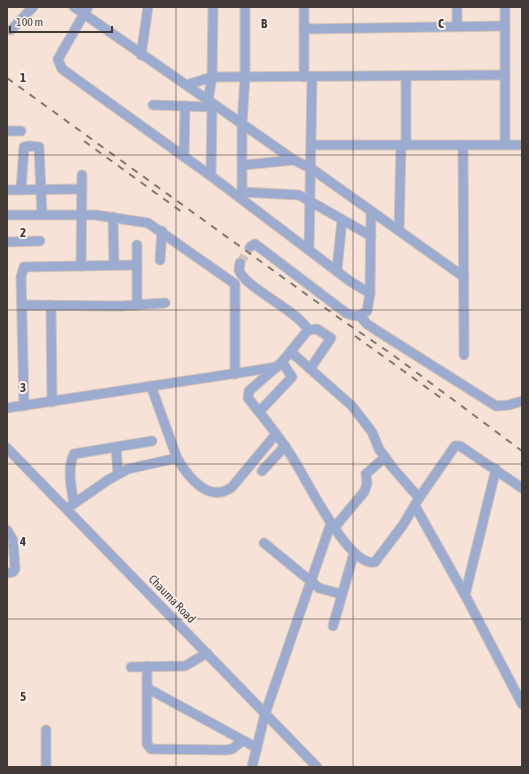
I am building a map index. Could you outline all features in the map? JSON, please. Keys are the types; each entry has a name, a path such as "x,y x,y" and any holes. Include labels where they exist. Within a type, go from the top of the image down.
{"street":[{"path":"11,30 33,7"},
{"path":"74,7 85,10 141,54 210,104 294,160 312,169 371,213 464,277"},
{"path":"141,54 148,7"},
{"path":"211,176 210,104 213,7"},
{"path":"242,196 245,7"},
{"path":"304,7 304,29 312,145 309,250"},
{"path":"457,7 457,26"},
{"path":"504,7 506,145"},
{"path":"85,10 58,59 62,69 184,157 242,196 351,282 370,293"},
{"path":"304,29 505,26"},
{"path":"186,86 212,78 505,75"},
{"path":"399,231 406,76"},
{"path":"153,104 185,106 210,104"},
{"path":"184,157 185,106"},
{"path":"7,130 21,131"},
{"path":"312,145 522,145"},
{"path":"462,145 464,355"},
{"path":"21,190 24,147 39,147 42,214"},
{"path":"243,165 294,160"},
{"path":"81,266 82,175"},
{"path":"7,190 82,189"},
{"path":"242,196 299,194 371,236"},
{"path":"250,247 255,244 346,312 353,316 360,316 367,311 370,293 371,213"},
{"path":"7,215 42,214 113,217 148,223 162,231 235,284 235,374"},
{"path":"113,217 114,266"},
{"path":"337,270 342,220"},
{"path":"160,260 162,231"},
{"path":"7,242 40,241"},
{"path":"137,245 137,304"},
{"path":"240,264 239,270 243,278 283,307 308,330"},
{"path":"24,406 21,277 24,268 137,265"},
{"path":"22,305 165,303"},
{"path":"51,305 52,402"},
{"path":"360,316 367,324 379,332 496,406 509,405 522,401"},
{"path":"310,369 331,338 317,329 308,330 280,365 248,394 248,398 285,446 301,470 333,526 354,553 364,561 375,562 404,525 417,502 455,446 460,446 522,488"},
{"path":"291,352 352,406 372,432 385,457 417,502 522,704"},
{"path":"7,408 235,374 280,365"},
{"path":"259,412 292,377 280,365"},
{"path":"151,386 177,458 183,468 195,481 210,492 217,493 225,491 232,486 276,434"},
{"path":"70,506 71,459 74,454 152,442"},
{"path":"262,471 285,446"},
{"path":"116,447 118,474"},
{"name":"Chauma Road","path":"8,452 70,506 207,653 318,767"},
{"path":"252,767 265,714 310,581 333,526 364,492 367,484 366,474 385,457"},
{"path":"70,506 118,474 134,467 177,458"},
{"path":"465,595 496,469"},
{"path":"7,530 13,540 15,570 7,573"},
{"path":"264,543 322,590 341,594"},
{"path":"333,626 354,553"},
{"path":"132,667 185,666 207,653"},
{"path":"147,666 147,744 151,749 226,750 232,749 242,741"},
{"path":"147,688 257,748"},
{"path":"46,730 46,767"}],"tunnel":[{"path":"240,263 250,247"}],"railway":[{"path":"7,78 339,318 393,355 522,451"},
{"path":"84,141 186,215"},
{"path":"355,336 441,398"}]}
